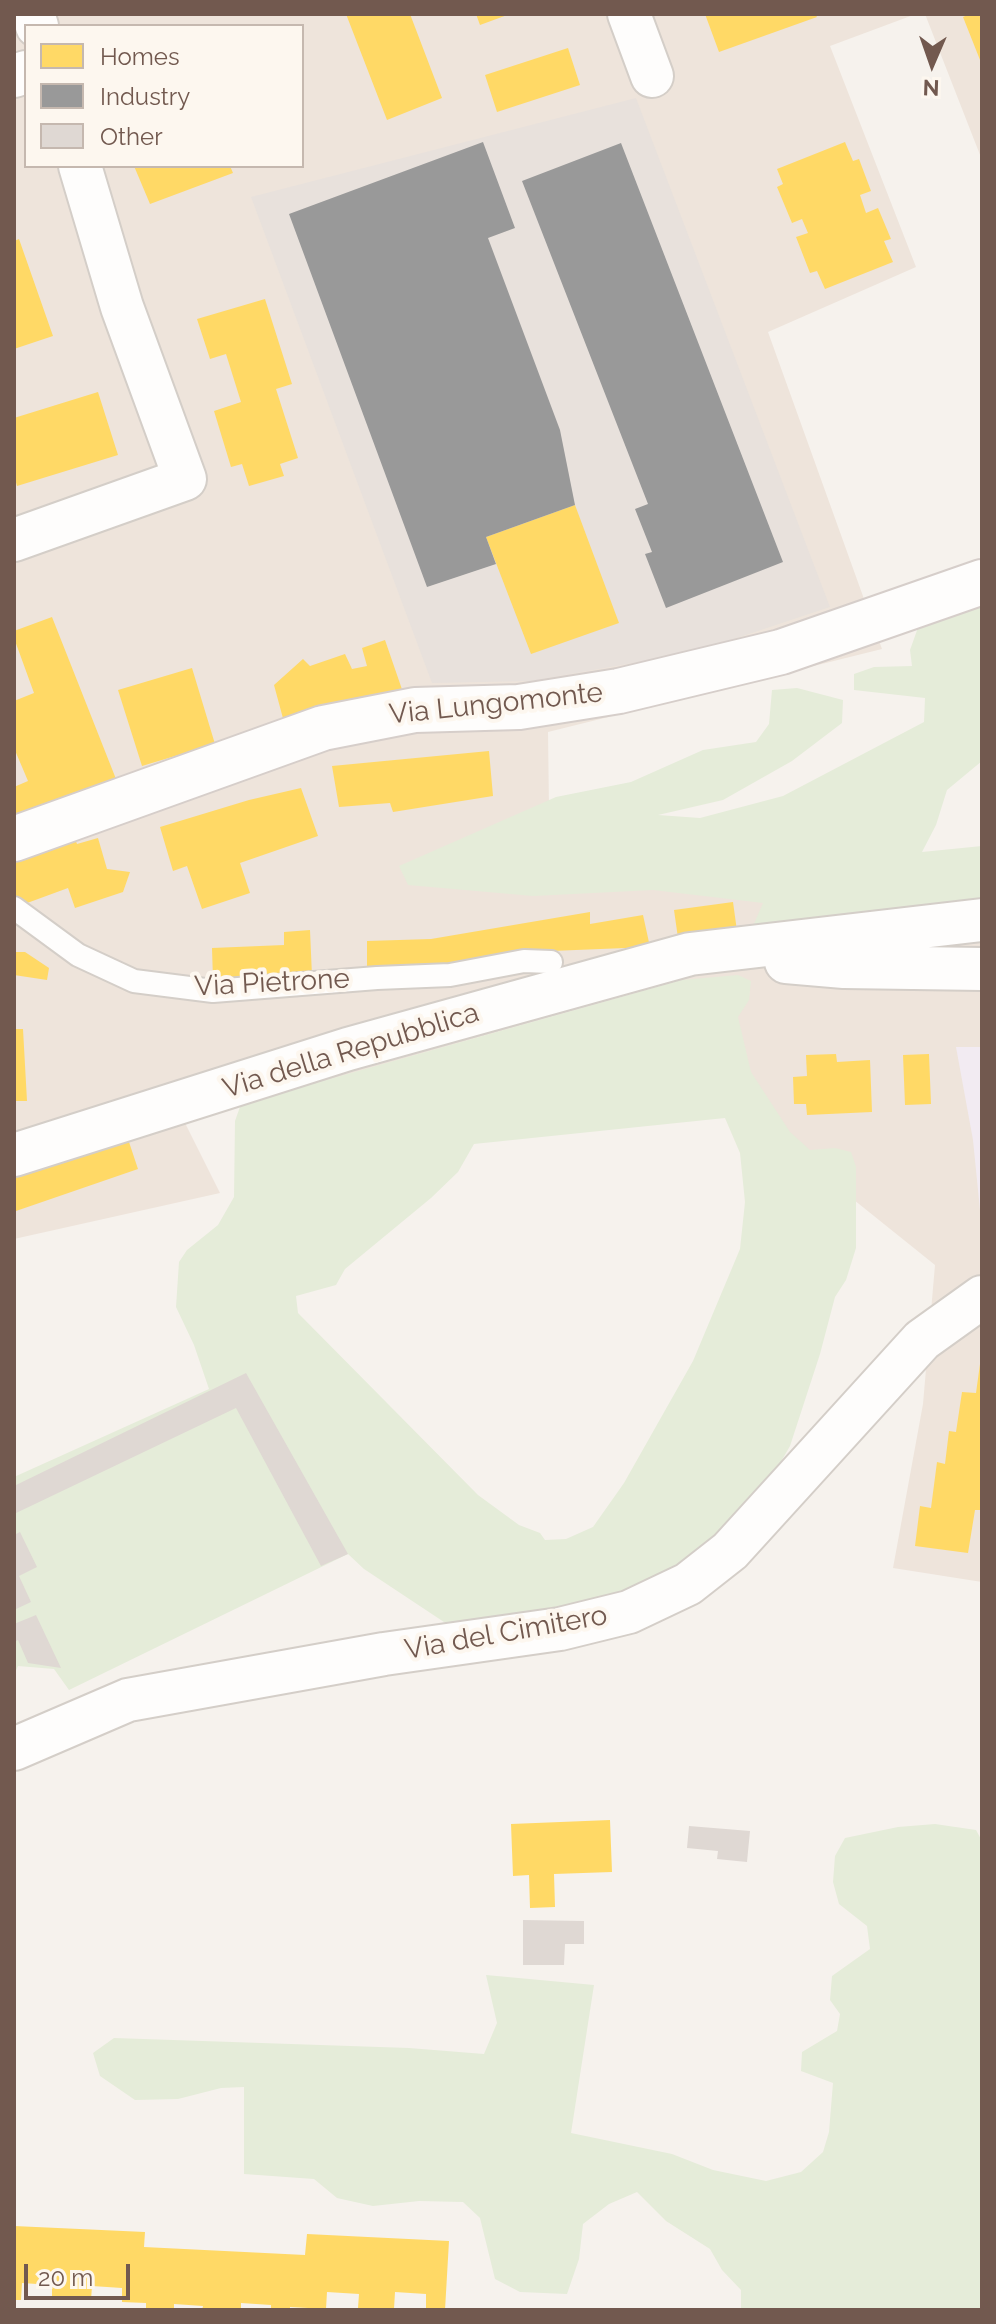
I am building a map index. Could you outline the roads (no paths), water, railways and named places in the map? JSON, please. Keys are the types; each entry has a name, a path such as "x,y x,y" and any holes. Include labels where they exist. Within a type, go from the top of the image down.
{"street":[{"path":"629,14 652,76"},
{"path":"14,540 185,479 122,307 81,168"},
{"name":"Via Lungomonte","path":"14,839 323,728 415,710 519,707 619,691 781,652 982,582"},
{"name":"Via della Repubblica","path":"14,1155 348,1049 690,954 982,920"},
{"name":"Via della Repubblica","path":"690,954 844,967 982,969"},
{"name":"Via del Cimitero","path":"14,1749 128,1700 384,1654 560,1629 629,1612 688,1584 730,1551 922,1340 982,1297"}],"lane":[{"name":"Via Pietrone","path":"14,908 78,955 134,981 213,991 450,975 524,961 551,962"}]}
